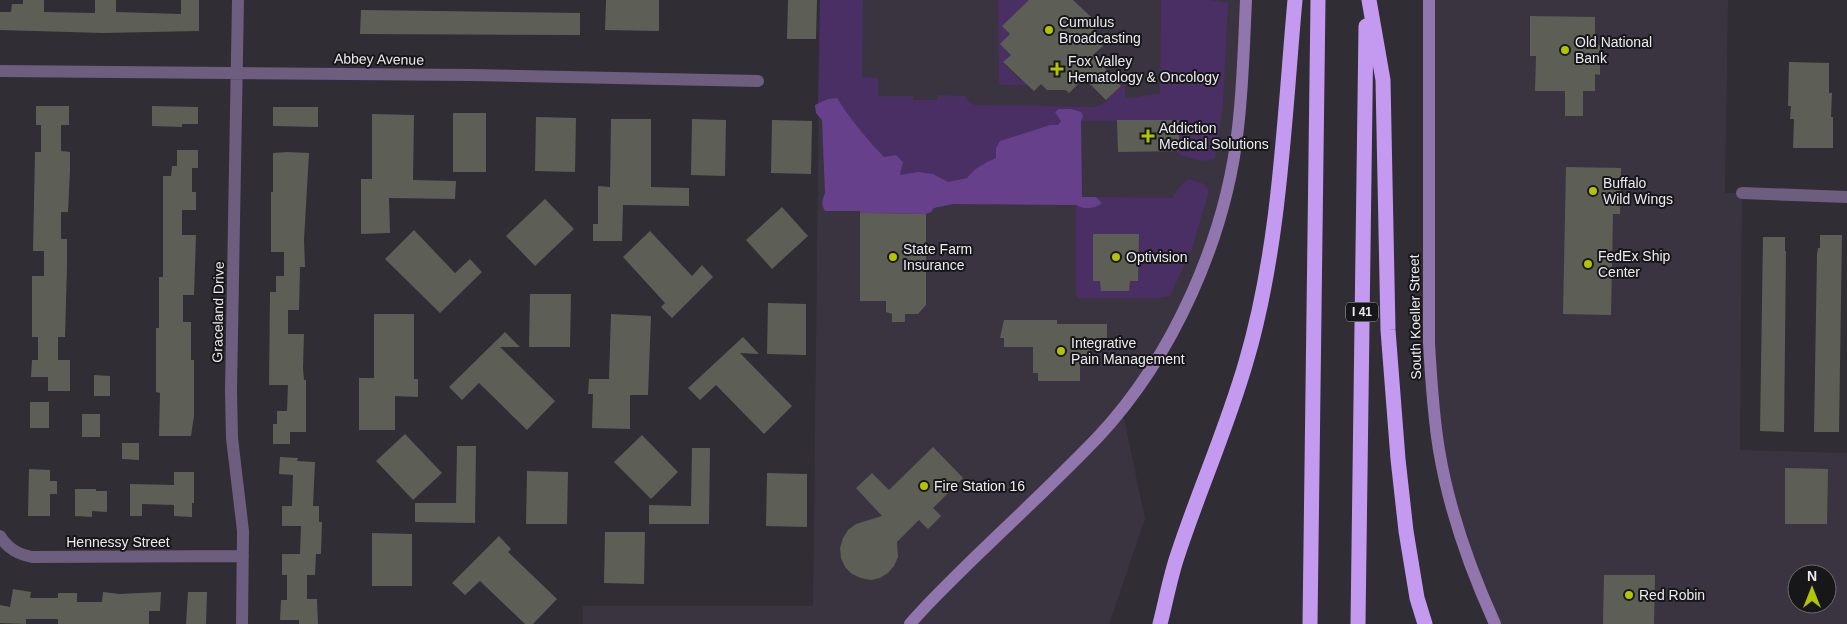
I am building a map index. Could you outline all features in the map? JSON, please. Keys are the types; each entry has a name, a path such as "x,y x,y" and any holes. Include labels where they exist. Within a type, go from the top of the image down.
{"highway":[{"path":"1160,624 1177,556 1247,361 1260,305 1273,242 1295,0"},
{"path":"1310,624 1318,0"},
{"path":"1368,0 1383,80 1388,330 1398,459 1406,531 1417,598 1425,624"},
{"name":"I 41","path":"1358,624 1368,0"}],"street":[{"name":"Graceland Drive","path":"238,0 231,391 232,438 243,531 242,624"},
{"path":"910,624 948,584 1100,435 1158,360 1212,244 1223,207 1238,129 1246,0"},
{"name":"South Koeller Street","path":"1429,0 1429,343 1433,399 1439,450 1446,484 1476,583 1496,624"},
{"name":"Abbey Avenue","path":"0,71 236,72 758,81"},
{"path":"1742,193 1847,197"},
{"name":"Hennessy Street","path":"0,536 12,550 32,557 243,556"}],"shaded area":[{"path":"820,0 1246,0 1238,129 1197,279 1122,408 1145,519 1109,624 583,624 583,606 813,606"},
{"path":"820,0 863,0 862,77 878,78 878,96 913,96 913,100 937,100 938,95 965,96 969,102 975,105 1095,107 1104,103 1120,86 1118,83 1121,81 1125,84 1125,98 1160,94 1161,0 1211,0 1228,3 1223,104 1215,159 1201,161 1180,155 1178,151 1177,120 1081,121 1059,109 1061,121 1058,125 1050,125 1000,141 996,148 996,158 980,166 967,178 947,182 933,174 899,175 903,162 896,155 884,157 847,114 837,98 828,99 818,104"},
{"path":"998,0 1029,0 1002,26 1010,34 1000,44 1011,55 1003,63 1020,80 1028,85 1001,85 999,82"},
{"path":"1429,0 1728,0 1725,193 1742,193 1740,450 1847,453 1847,624 1495,624 1467,557 1433,399"},
{"path":"837,98 847,114 884,157 896,155 903,162 900,175 918,172 933,174 948,182 967,178 980,166 996,158 996,148 1000,141 1050,125 1058,125 1061,121 1055,112 1059,109 1071,109 1081,112 1083,116 1081,121 1082,197 1096,197 1102,203 1096,207 1089,208 1082,208 1076,205 953,204 934,208 926,214 825,211 822,202 825,193 822,120 816,113 815,105 828,99"},
{"path":"1189,179 1204,184 1209,191 1191,251 1170,296 1157,298 1079,298 1076,295 1076,205 1079,207 1102,203 1096,197 1172,198 1182,184","holes":["1094,234 1139,234 1138,282 1129,281 1129,291 1101,291 1101,280 1093,280"]}],"building":[{"path":"23,0 44,0 44,12 95,13 95,0 116,0 116,12 181,14 181,0 199,0 199,31 103,33 0,30 0,12 11,12 12,4 23,4"},
{"path":"606,0 659,0 659,31 605,30"},
{"path":"788,0 817,0 816,39 787,39"},
{"path":"1029,0 1073,0 1091,17 1091,21 1097,27 1090,33 1103,46 1093,55 1121,86 1106,100 1084,78 1069,93 1066,90 1047,90 1041,84 1034,91 1003,62 1011,55 1000,44 1010,34 1002,26"},
{"path":"361,10 580,13 580,35 360,34"},
{"name":"Old National Bank","path":"1530,16 1595,17 1595,45 1600,45 1600,75 1595,74 1595,91 1583,91 1583,116 1565,116 1565,91 1535,91 1536,56 1530,56"},
{"path":"1789,62 1829,63 1829,93 1832,93 1833,148 1793,148 1794,119 1790,119 1791,106 1788,106"},
{"path":"36,106 69,106 69,125 61,125 61,151 70,152 70,170 68,212 61,212 61,239 67,239 67,266 65,337 58,337 58,360 70,360 70,391 48,391 48,377 31,377 32,360 38,360 38,337 32,337 32,276 44,276 44,251 33,251 35,152 41,152 41,125 36,125"},
{"path":"152,106 198,107 198,124 182,124 182,127 152,126"},
{"path":"273,107 318,107 318,127 273,126"},
{"path":"453,113 486,113 486,172 453,172"},
{"path":"372,114 414,115 413,180 456,181 455,199 389,198 390,233 361,234 361,179 372,179"},
{"path":"536,117 576,118 575,172 535,171"},
{"path":"611,119 651,119 651,187 689,188 689,206 623,205 622,241 593,241 593,224 598,224 598,186 610,187"},
{"path":"692,119 726,120 725,176 691,175"},
{"path":"772,120 812,121 811,174 771,173"},
{"name":"Addiction Medical Solutions","path":"1117,120 1179,120 1179,151 1118,152"},
{"path":"177,150 198,150 198,168 192,168 192,192 196,192 196,210 182,210 182,235 196,235 194,295 183,295 183,322 191,322 191,360 194,360 194,416 191,436 159,436 160,393 156,392 156,328 159,328 159,277 163,277 163,176 171,176 172,166 177,166"},
{"path":"273,153 309,153 304,240 305,267 300,267 299,310 288,310 288,334 304,334 303,368 304,380 306,380 306,432 290,432 290,444 273,444 273,424 277,424 277,411 287,411 288,385 269,385 270,292 276,292 276,276 284,276 284,252 271,252 271,192 273,192"},
{"path":"1566,167 1621,168 1620,214 1613,214 1611,315 1563,314"},
{"path":"545,199 574,229 535,266 506,236"},
{"path":"782,207 808,236 772,269 746,240"},
{"name":"State Farm Insurance","path":"860,213 926,214 926,305 918,314 905,314 905,322 892,322 892,314 886,312 886,301 860,301"},
{"path":"414,230 455,273 470,259 482,272 440,313 385,259"},
{"path":"650,231 692,276 702,265 713,277 672,318 661,307 665,303 623,257"},
{"name":"Optivision","path":"1093,234 1139,234 1138,281 1130,281 1129,291 1101,291 1100,281 1093,281"},
{"path":"1820,235 1842,235 1839,432 1814,432 1817,254 1818,248 1820,248"},
{"path":"1763,237 1785,237 1784,432 1760,431"},
{"path":"530,294 571,294 570,347 529,347"},
{"path":"768,303 806,304 806,355 767,354"},
{"path":"374,314 414,314 414,379 418,379 418,397 395,396 395,430 359,430 359,378 374,378"},
{"path":"611,314 651,316 648,395 630,395 630,429 592,428 593,394 588,394 589,379 609,379"},
{"name":"Integrative Pain Management","path":"1004,320 1057,320 1057,324 1107,324 1107,347 1090,347 1090,356 1080,356 1080,381 1038,381 1038,373 1033,373 1033,347 1004,347 1004,338 1000,338"},
{"path":"505,332 520,347 500,347 555,401 527,430 479,383 462,400 449,387"},
{"path":"743,337 759,354 740,353 792,406 764,434 716,385 700,400 688,388"},
{"path":"94,375 110,376 110,396 94,396"},
{"path":"30,402 49,402 49,428 30,428"},
{"path":"82,414 100,414 100,437 82,437"},
{"path":"405,434 442,473 413,500 376,461"},
{"path":"642,435 678,472 651,499 614,462"},
{"path":"122,443 139,443 139,460 122,459"},
{"path":"457,446 476,446 475,523 415,522 415,503 456,503"},
{"path":"933,447 963,478 933,508 941,516 928,529 919,520 897,542 898,557 888,573 880,578 871,580 852,574 845,567 841,558 840,548 843,538 848,530 856,524 882,516 856,488 872,473 889,490"},
{"path":"692,448 710,448 709,524 649,524 649,505 691,506"},
{"path":"280,457 298,458 297,461 315,462 313,506 319,506 319,522 322,522 321,554 316,554 315,575 307,575 307,599 317,599 318,624 299,624 299,620 280,620 281,600 287,600 287,575 282,575 282,554 300,554 301,526 282,526 282,506 292,506 293,475 279,474"},
{"path":"1785,468 1828,469 1827,524 1785,524"},
{"path":"29,469 50,470 50,481 57,481 57,494 50,494 50,516 28,516"},
{"path":"527,471 568,472 567,524 526,524"},
{"path":"174,472 194,472 192,517 174,516 174,505 142,504 142,516 130,516 130,484 174,485"},
{"path":"767,473 807,474 807,527 766,526"},
{"path":"75,489 107,491 107,512 92,511 92,517 75,516"},
{"path":"605,532 645,532 644,584 604,583"},
{"path":"372,533 412,534 412,586 372,586"},
{"path":"499,536 511,549 508,552 557,599 533,624 525,624 480,581 465,595 452,583"},
{"name":"Red Robin","path":"1604,575 1655,575 1654,624 1603,624"},
{"path":"13,589 31,592 30,598 58,598 58,593 77,593 77,602 102,602 103,592 120,594 161,592 160,611 149,611 149,624 58,624 58,619 26,619 26,624 0,623 0,605 10,607"},
{"path":"188,592 207,592 206,624 186,624"}],"place":[{"name":"Cumulus Broadcasting","path":"1049,30"},
{"name":"Old National Bank","path":"1565,50"},
{"name":"Fox Valley Hematology & Oncology","path":"1057,69"},
{"name":"Addiction Medical Solutions","path":"1148,136"},
{"name":"Buffalo Wild Wings","path":"1593,191"},
{"name":"State Farm Insurance","path":"893,257"},
{"name":"Optivision","path":"1116,257"},
{"name":"FedEx Ship Center","path":"1588,264"},
{"name":"Integrative Pain Management","path":"1061,351"},
{"name":"Fire Station 16","path":"924,486"},
{"name":"Red Robin","path":"1629,595"}]}
